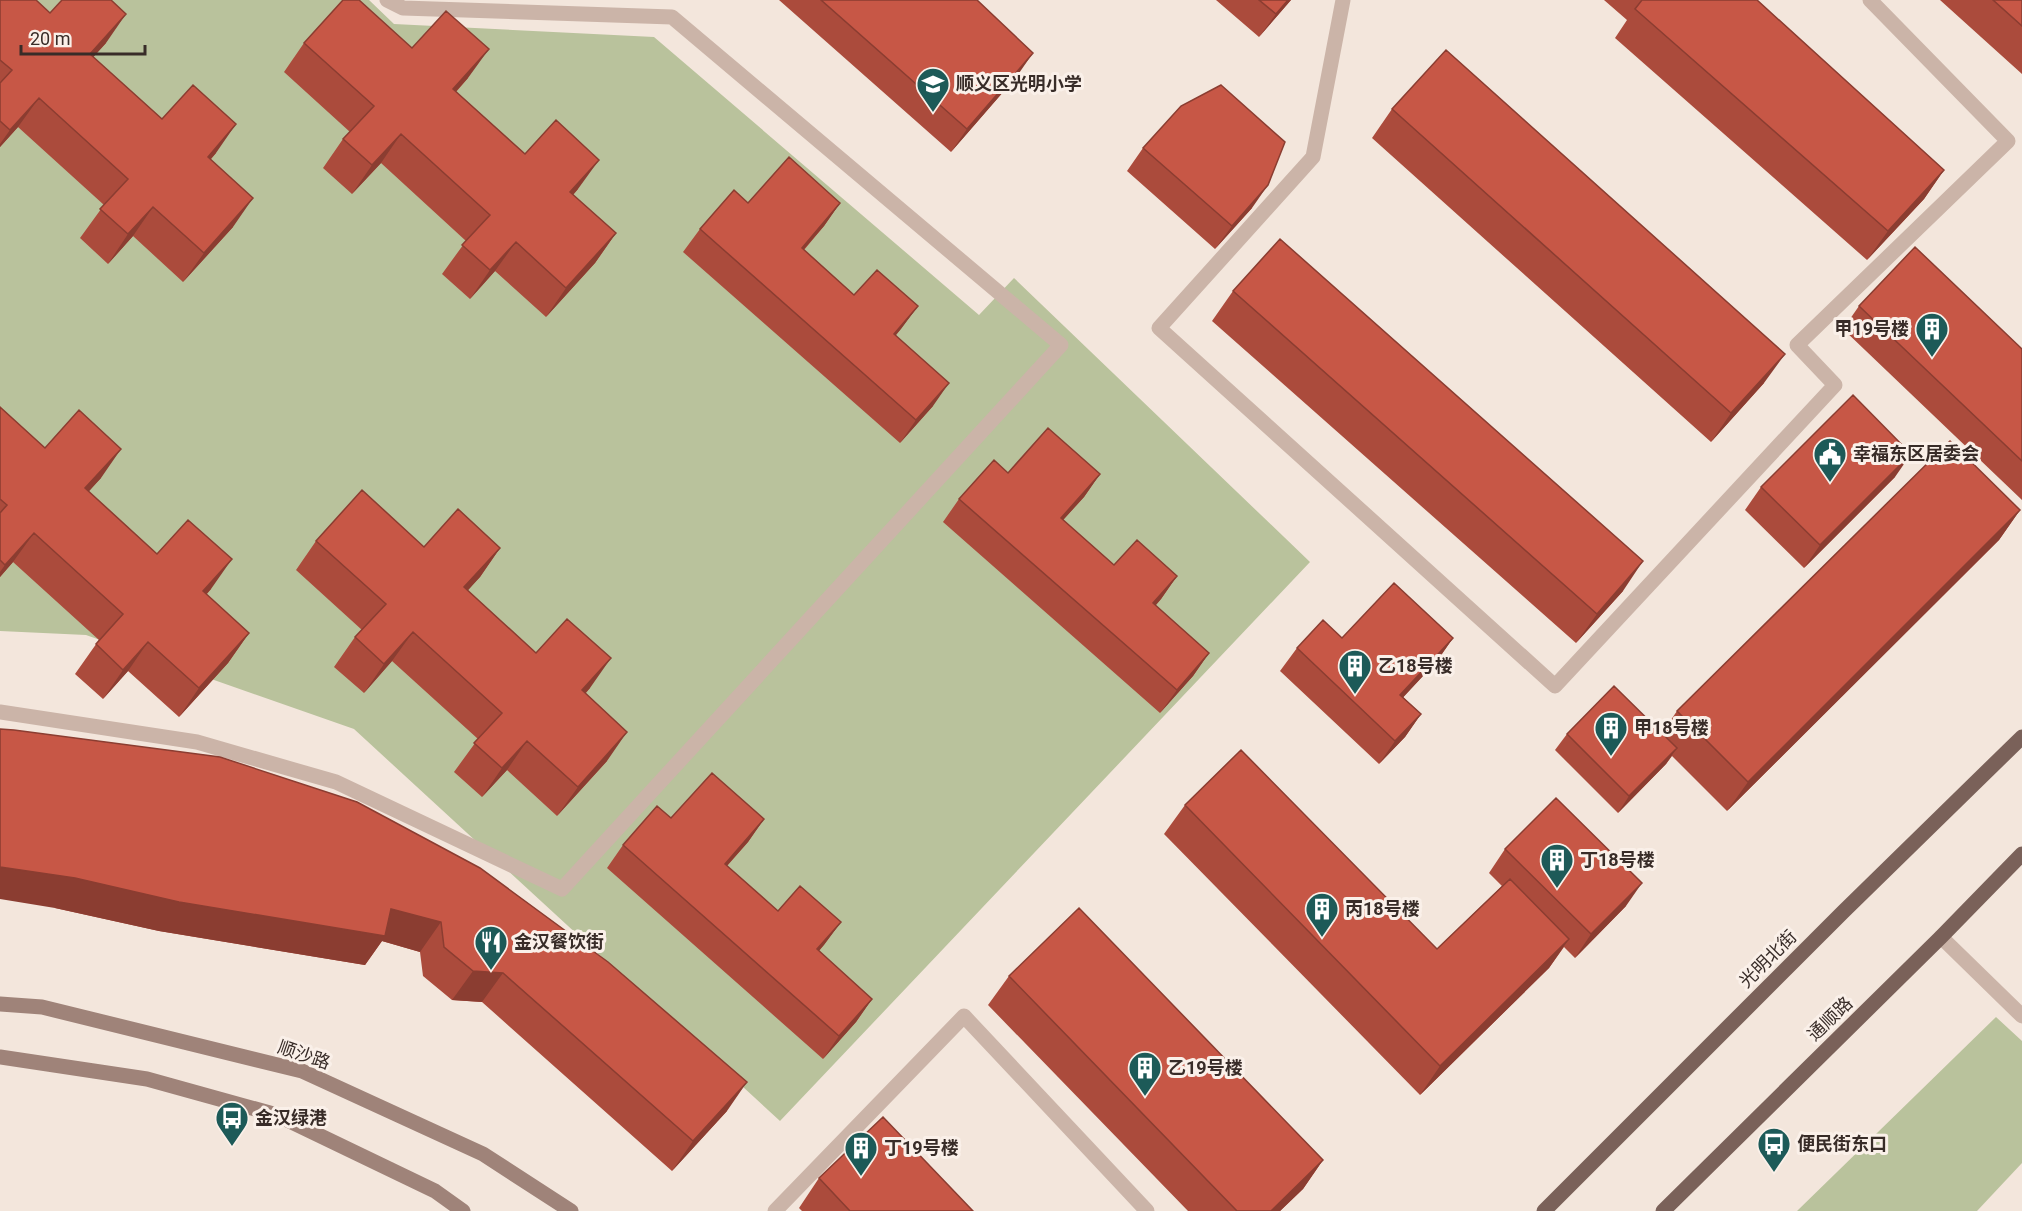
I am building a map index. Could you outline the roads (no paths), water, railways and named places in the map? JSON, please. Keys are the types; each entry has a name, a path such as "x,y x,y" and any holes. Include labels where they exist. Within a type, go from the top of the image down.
{"main road":[{"name":"光明北街","path":"1544,1211 2022,737"},
{"name":"通顺路","path":"1663,1211 2022,854"},
{"name":"顺沙路","path":"0,1004 42,1007 302,1071 483,1154 571,1211"},
{"path":"0,1057 147,1079 276,1115 435,1191 463,1211"}],"street":[{"path":"0,712 197,742 336,782 562,889 1061,345 672,17 403,8 387,0"},
{"path":"1343,0 1313,157 1159,328 1555,687 1835,385 1797,345 2008,141 1870,0"},
{"path":"1941,937 2022,1016"},
{"path":"775,1211 964,1016 1147,1211"}],"place":[{"name":"顺义区光明小学","path":"933,113"},
{"name":"甲19号楼","path":"1932,358"},
{"name":"幸福东区居委会","path":"1830,483"},
{"name":"乙18号楼","path":"1355,695"},
{"name":"甲18号楼","path":"1611,757"},
{"name":"丁18号楼","path":"1557,889"},
{"name":"丙18号楼","path":"1322,938"},
{"name":"金汉餐饮街","path":"491,971"},
{"name":"乙19号楼","path":"1145,1097"},
{"name":"金汉绿港","path":"232,1147"},
{"name":"便民街东口","path":"1774,1173"},
{"name":"丁19号楼","path":"861,1177"}]}
